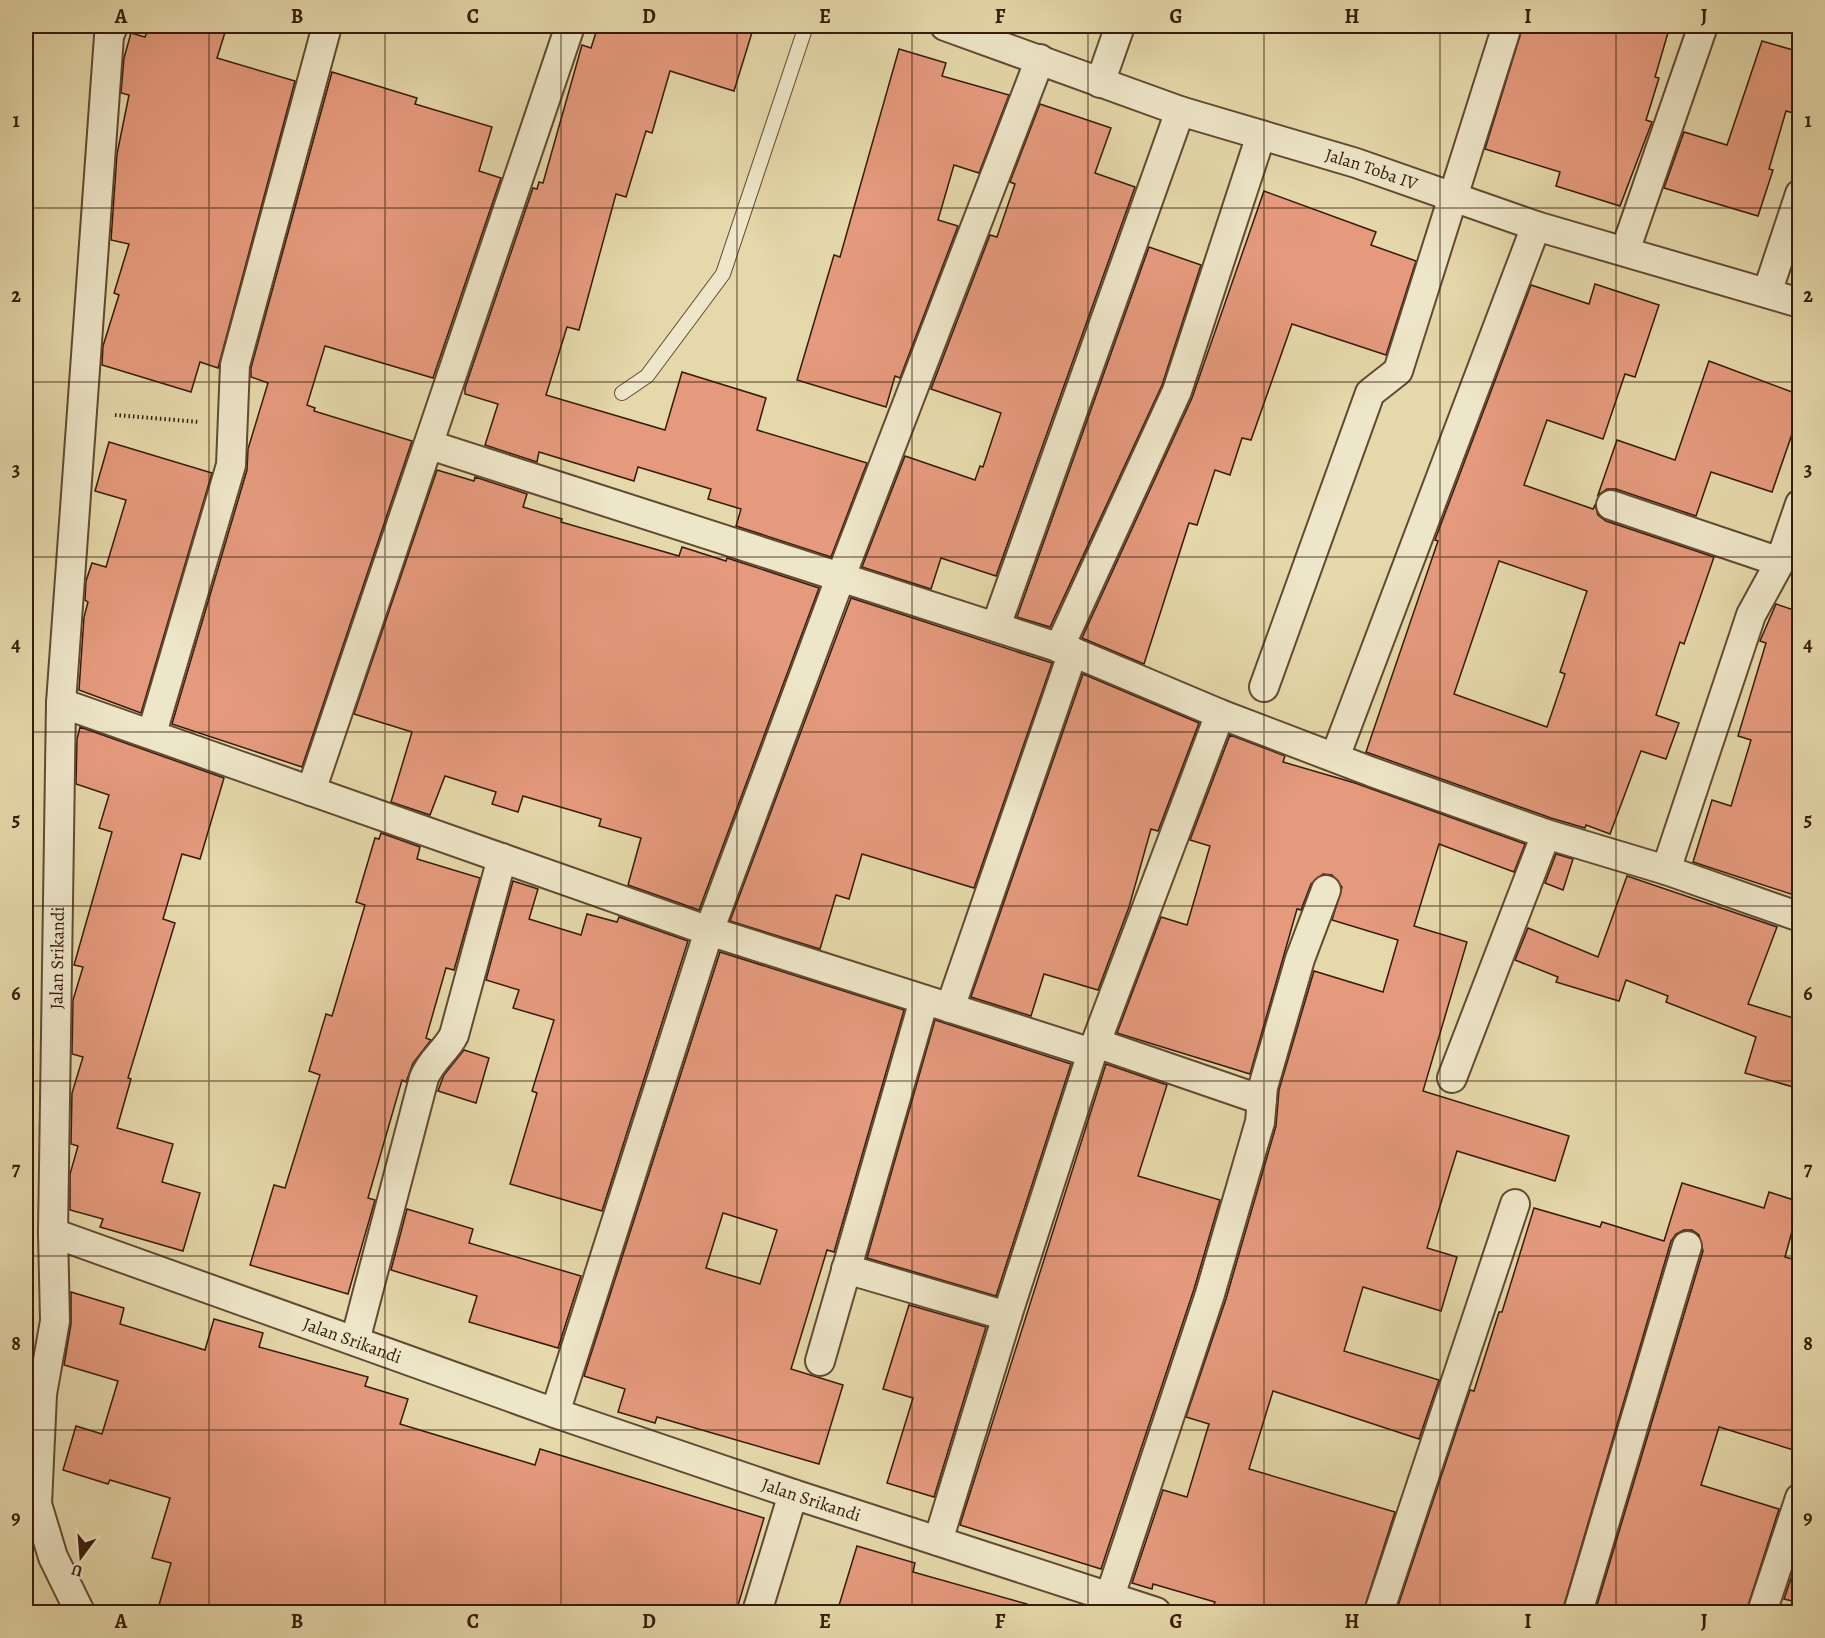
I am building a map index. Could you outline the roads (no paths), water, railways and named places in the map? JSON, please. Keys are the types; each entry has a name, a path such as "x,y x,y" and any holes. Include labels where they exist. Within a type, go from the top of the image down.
{"street":[{"name":"Jalan Srikandi","path":"113,26 109,36 61,703 53,1233 555,1413 1109,1599 1156,1612"},
{"path":"152,733 231,465 235,365 327,26"},
{"path":"311,791 570,26"},
{"name":"Jalan Toba IV","path":"945,26 1180,111 1356,163 1536,226 1800,303"},
{"path":"1100,83 1120,26"},
{"path":"1264,687 1370,393 1398,371 1455,197 1507,26"},
{"path":"1625,251 1703,26"},
{"path":"555,1413 710,931 841,576 1040,59"},
{"path":"996,626 1180,111"},
{"path":"820,1361 846,1269 937,1004 1066,650 1178,391 1262,135"},
{"path":"1767,293 1800,194"},
{"path":"1335,757 1536,226"},
{"path":"430,445 1066,650 1220,714 1546,834 1666,870 1800,917"},
{"path":"1666,870 1751,615 1780,562 1800,504"},
{"path":"1611,505 1780,562"},
{"path":"61,703 152,733 710,931 937,1004 1094,1048 1262,1100"},
{"path":"938,1541 1007,1316 1094,1048 1220,714"},
{"path":"1452,1078 1546,834"},
{"path":"355,1341 424,1078 430,1064 449,1045 454,1035 502,858"},
{"path":"1109,1599 1210,1294 1260,1122 1263,1086 1300,959 1326,890"},
{"path":"1380,1612 1515,1204"},
{"path":"53,1233 55,1321 42,1394 37,1504 53,1557 80,1612"},
{"path":"1578,1612 1687,1246"},
{"path":"846,1269 1007,1316"},
{"path":"757,1612 793,1494"},
{"path":"1762,1612 1800,1498"}],"lane":[{"path":"622,393 646,376 723,274 806,26"}]}
